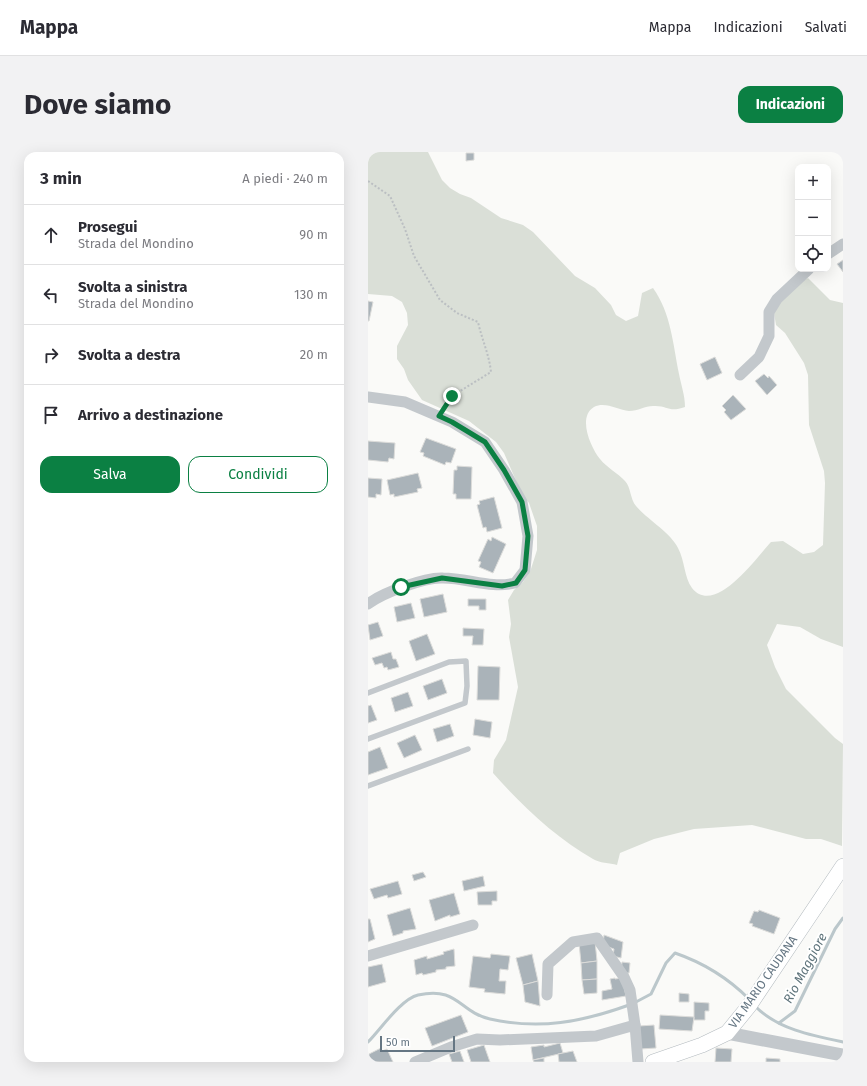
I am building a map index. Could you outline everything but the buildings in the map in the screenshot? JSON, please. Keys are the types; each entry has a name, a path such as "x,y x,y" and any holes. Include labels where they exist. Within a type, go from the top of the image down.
{"main road":[{"name":"VIA MARIO CAUDANA","path":"653,1062 702,1045 727,1033 752,1001 843,866"}],"street":[{"path":"831,252 843,244"},
{"path":"740,375 759,357 768,336 769,312 777,298 806,272"},
{"path":"368,397 405,402 452,422 485,442 504,470 522,502 528,536 525,570 516,583 502,586 442,578 401,587 378,597 368,604"},
{"path":"368,956 473,925"},
{"path":"547,995 548,964 573,942 597,938 624,977 632,1003 638,1062"},
{"path":"414,1062 476,1039 500,1040 596,1036 635,1025"},
{"path":"727,1033 843,1055"}],"lane":[{"path":"368,693 449,662 466,662 467,686 465,703 368,739"},
{"path":"368,786 468,749"}],"path":[{"path":"368,181 390,196 405,228 414,256 440,300 457,313 478,322 482,343 489,355 492,372 452,396 439,416"}],"shaded area":[{"path":"368,152 428,152 442,180 450,188 471,198 501,218 523,225 533,232 575,276 595,288 611,305 616,315 626,321 638,316 642,293 653,288 668,318 684,394 685,407 671,409 653,406 629,411 607,405 598,405 589,412 586,418 587,433 596,454 627,484 636,506 675,542 682,558 689,584 701,595 712,595 735,582 771,542 783,541 803,554 814,552 823,545 824,471 809,425 808,375 804,363 785,333 776,325 774,313 780,302 797,284 808,278 830,300 843,303 843,647 821,639 800,627 777,624 767,645 775,667 786,689 835,738 843,744 842,846 821,839 806,839 752,825 694,829 654,839 620,853 617,865 601,862 579,851 552,831 527,809 493,773 494,760 506,740 518,687 509,637 511,624 508,600 514,590 523,582 530,572 537,550 537,526 529,503 521,492 504,453 496,442 469,421 422,400 408,380 404,369 397,359 397,346 408,325 407,313 402,302 392,296 368,294"}],"waterway":[{"name":"Rio Maggiore","path":"779,1023 795,1011 835,929 843,918"},
{"path":"634,1003 651,994 666,963 675,953 696,961 724,977 749,999"},
{"path":"368,1042 405,1002 418,995 431,993 442,994 450,997 480,1016 490,1019 526,1024 544,1024 578,1020 629,1005"},
{"path":"755,1006 764,1014 785,1026 808,1034 843,1042"}],"route":[{"path":"401,587 442,578 502,586 516,583 525,570 528,536 522,502 504,470 485,442 439,416 452,396"}]}
